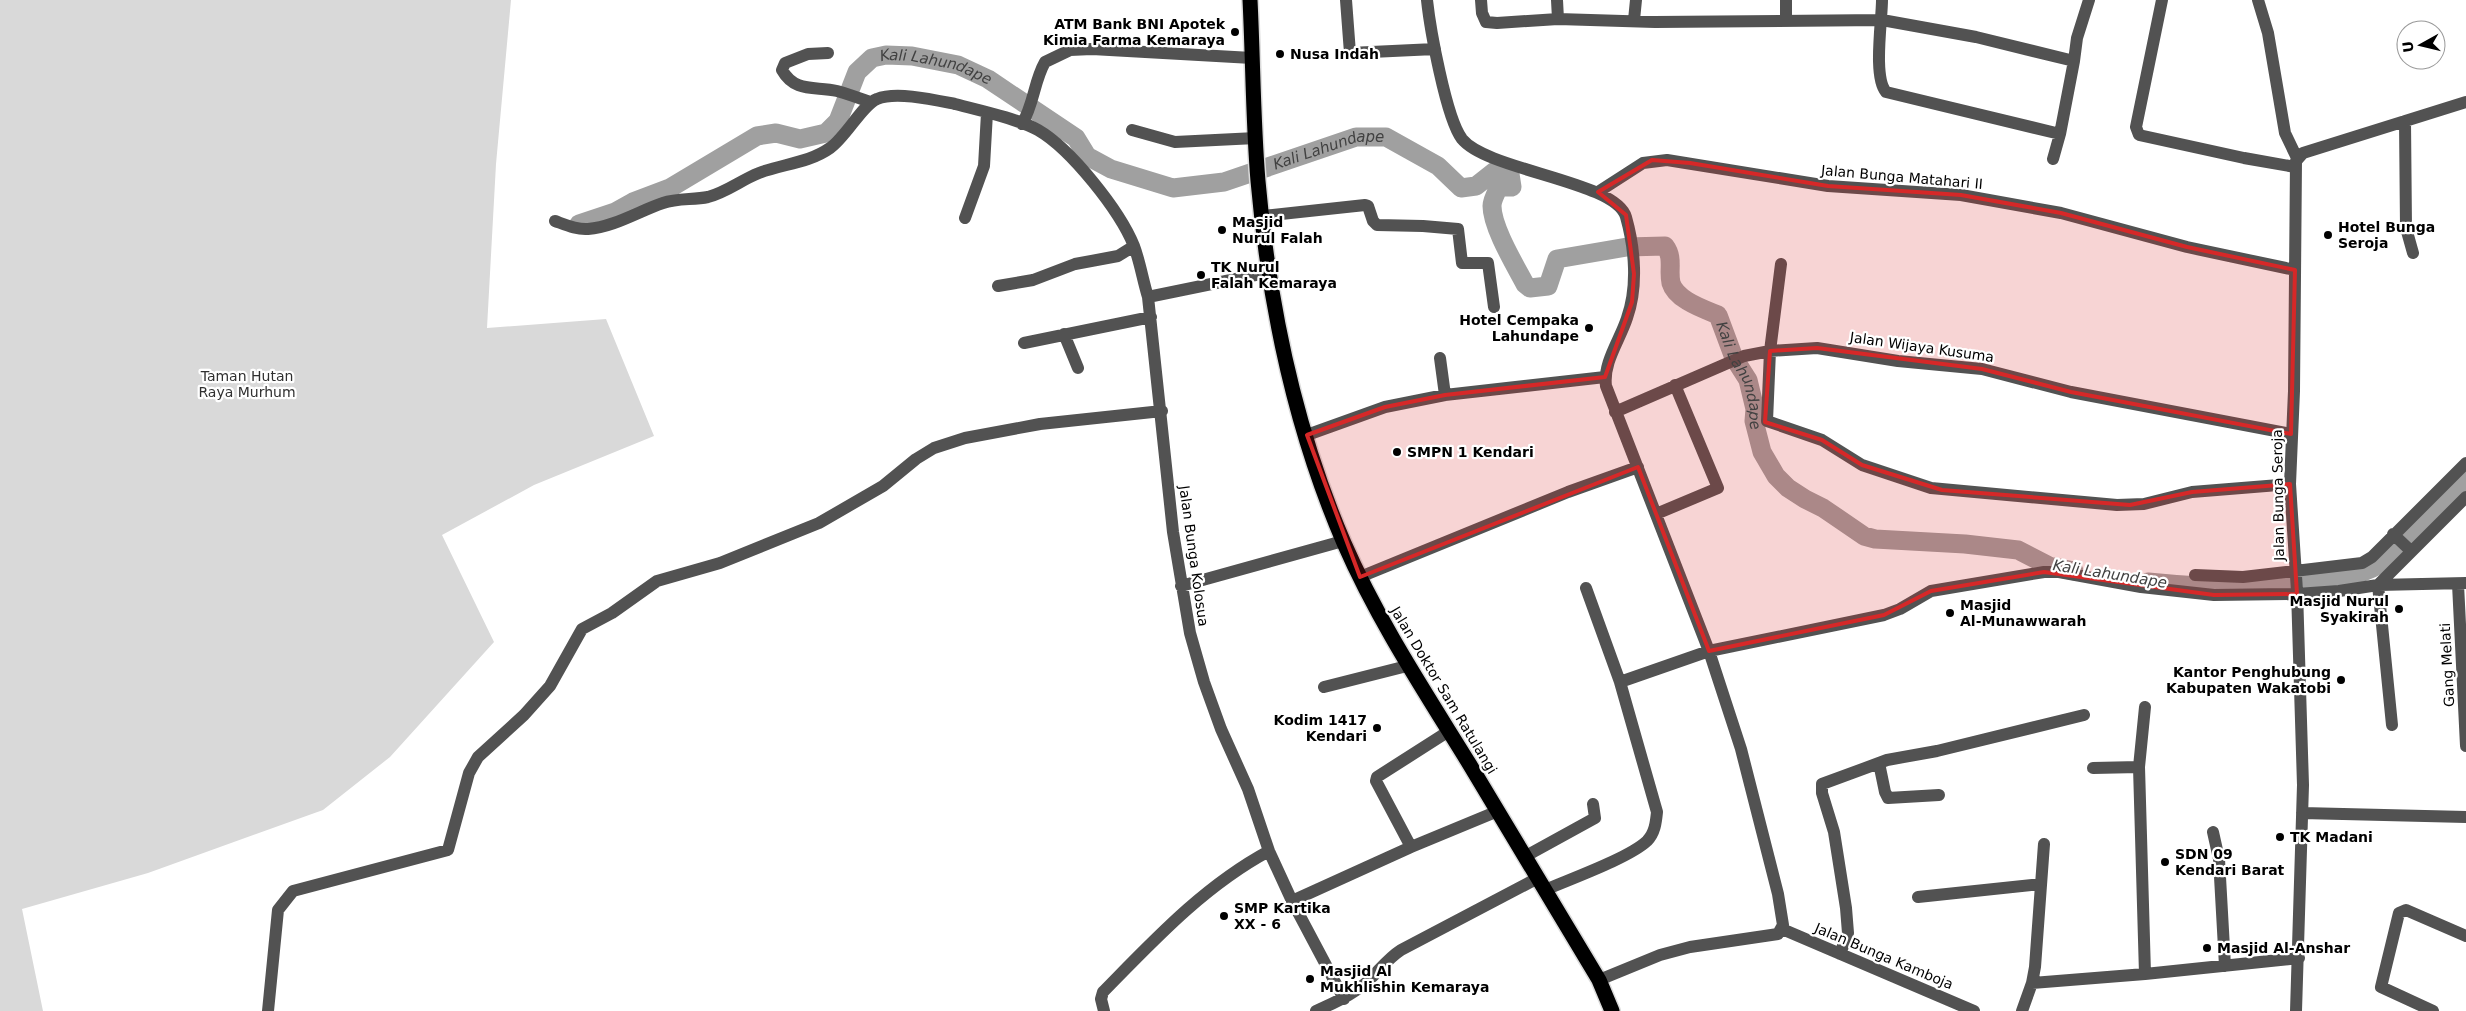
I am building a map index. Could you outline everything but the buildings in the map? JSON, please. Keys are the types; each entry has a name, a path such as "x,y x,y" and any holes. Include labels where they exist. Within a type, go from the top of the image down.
{"highway":[{"name":"Jalan Doktor Sam Ratulangi","path":"1250,0 1258,182 1270,272 1290,382 1306,435 1343,540 1360,577 1407,666 1498,811 1599,980 1612,1011"}],"street":[{"path":"1346,0 1350,53 1435,49"},
{"path":"1427,0 1435,49 1451,113 1456,128 1466,142 1473,149 1598,192 1622,209 1626,216 1634,274 1632,302 1605,377 1615,412 1709,651 1744,758 1778,894 1782,929 1778,934 1690,947 1668,953 1599,980"},
{"path":"1481,0 1482,13 1486,22 1558,19 1882,20 1976,37 2074,61"},
{"path":"1557,0 1558,19"},
{"path":"1634,20 1636,0"},
{"path":"1786,0 1786,21"},
{"path":"1882,0 1880,74 1886,92 2060,134"},
{"path":"2053,159 2060,134 2077,38 2089,0"},
{"path":"2162,0 2136,127 2139,135 2244,158 2296,162"},
{"path":"2258,0 2268,33 2285,133 2296,162"},
{"path":"1028,113 1045,62 1070,50 1124,49 1252,58"},
{"path":"555,221 580,229 597,228 665,202 705,197 723,192 754,175 802,161 830,148 854,124 870,102 835,91 798,86 782,70 785,63 796,58 828,53"},
{"name":"Jalan Bunga Kolosua","path":"870,102 890,96 910,97 947,103 987,113 1028,113 1045,135 1075,163 1112,210 1134,246 1148,297 1151,317 1173,532 1190,633 1204,682 1221,729 1248,789 1269,851 1292,901 1344,999"},
{"path":"2296,162 2303,153 2466,102"},
{"path":"964,218 984,166 987,113"},
{"path":"2405,121 2406,228 2412,253"},
{"path":"1132,130 1175,142 1256,138"},
{"name":"Jalan Bunga Matahari II","path":"1598,192 1644,163 1667,160 1828,186 1962,195 2061,213 2187,247 2295,270"},
{"name":"Jalan Bunga Seroja","path":"2296,162 2294,391 2290,484 2294,571 2297,592 2302,813 2296,1011"},
{"path":"1263,216 1365,205 1368,206 1373,221 1378,225 1458,229 1462,263 1488,263 1494,307"},
{"path":"998,286 1033,280 1075,264 1118,256 1134,246"},
{"path":"1781,264 1770,351 1770,382 1766,415 1768,423 1822,440 1862,465 1931,488 2130,505 2156,502 2192,492 2290,484"},
{"path":"1148,297 1270,272"},
{"path":"1024,343 1151,317"},
{"path":"1064,334 1078,368"},
{"name":"Jalan Wijaya Kusuma","path":"1615,412 1744,356 1770,351 1817,348 1898,361 1966,366 2080,394 2291,434"},
{"path":"1440,358 1445,395"},
{"path":"1306,435 1385,407 1445,395 1605,377"},
{"path":"1656,514 1718,488 1675,385"},
{"path":"268,1011 278,910 284,900 293,891 448,850 468,773 474,762 543,694 574,642 587,625 612,612 657,581 720,563 819,523 883,486 916,459 934,448 965,438 1040,424 1162,412"},
{"path":"2195,576 2243,577 2362,563 2394,535 2466,463"},
{"path":"1360,577 1568,492 1638,467"},
{"path":"2392,579 2409,550 2466,497"},
{"path":"2394,535 2409,550"},
{"path":"1181,586 1343,540"},
{"path":"1620,682 1709,651 1884,615 1900,609 1931,591 2044,572 2059,572 2141,587 2214,595 2339,591 2378,585 2392,579 2462,583"},
{"name":"Gang Melati","path":"2462,583 2466,746"},
{"path":"2378,585 2392,725"},
{"path":"1316,1011 1344,999 1366,982 1385,961 1401,950 1541,884 1631,850 1646,842 1654,830 1657,812 1620,682 1586,588"},
{"path":"1324,688 1407,666"},
{"path":"2145,707 2139,767 2145,974"},
{"path":"1840,954 1848,933 1844,895 1832,823 1821,785 1826,781 1879,762 1958,746 2084,715"},
{"path":"1410,847 1376,781 1377,777 1448,731"},
{"path":"1879,762 1888,798 1939,795"},
{"path":"2093,768 2139,767"},
{"path":"1524,857 1595,818 1593,804"},
{"path":"1292,901 1410,847 1498,811"},
{"path":"2302,813 2466,817"},
{"path":"2213,832 2219,859 2225,966"},
{"path":"2022,1011 2032,983 2044,844"},
{"path":"1104,1011 1101,999 1103,992 1162,932 1227,876 1269,851"},
{"path":"1918,897 2041,884"},
{"path":"2433,1011 2381,987 2399,913 2406,910 2466,936"},
{"name":"Jalan Bunga Kamboja","path":"1782,929 1974,1011"},
{"path":"2032,983 2145,974 2299,958"}],"highlighted area":[{"path":"1652,160 1690,163 1828,186 1961,195 2061,213 2187,247 2295,270 2291,434 2071,392 1982,369 1817,348 1770,351 1765,422 1822,440 1862,465 1942,490 2130,505 2192,492 2290,484 2297,594 2214,595 2044,572 1931,591 1884,615 1709,651 1638,467 1360,577 1307,435 1385,407 1445,395 1605,377 1632,302 1634,274 1626,215 1598,192"}],"green space":[{"name":"Taman Hutan Raya Murhum","path":"0,0 511,0 496,164 487,328 606,319 654,436 534,485 442,535 494,642 390,757 323,810 148,873 22,909 43,1011 0,1011"}],"waterway":[{"name":"Kali Lahundape","path":"579,224 615,212 633,202 670,188 757,136 776,133 800,139 826,133 838,121 857,72 872,58 886,55 912,56 958,65 988,79 1076,138 1087,156 1111,169 1173,188 1224,182 1356,137 1386,137 1438,166 1461,188 1476,186 1495,171 1510,174 1512,187 1499,187 1493,201 1493,215 1510,257 1525,284 1530,288 1548,286 1557,259 1627,247 1665,246 1669,255 1670,278 1674,289 1684,299 1718,315 1734,358 1748,380 1755,409 1754,421 1762,452 1776,476 1788,488 1805,499 1823,508 1864,536 1875,539 1965,544 2018,550 2049,566 2074,571"},
{"name":"Kali Lahundape","path":"2148,582 2202,586 2267,586 2331,580 2358,574 2380,564 2403,547 2466,478"}],"place":[{"name":"ATM Bank BNI Apotek Kimia Farma Kemaraya","path":"1235,32"},
{"name":"Nusa Indah","path":"1280,54"},
{"name":"Masjid Nurul Falah","path":"1222,230"},
{"name":"Hotel Bunga Seroja","path":"2328,235"},
{"name":"TK Nurul Falah Kemaraya","path":"1201,275"},
{"name":"Hotel Cempaka Lahundape","path":"1589,328"},
{"name":"SMPN 1 Kendari","path":"1397,452"},
{"name":"Masjid Nurul Syakirah","path":"2399,609"},
{"name":"Masjid Al-Munawwarah","path":"1950,613"},
{"name":"Kantor Penghubung Kabupaten Wakatobi","path":"2341,680"},
{"name":"Kodim 1417 Kendari","path":"1377,728"},
{"name":"TK Madani","path":"2280,837"},
{"name":"SDN 09 Kendari Barat","path":"2165,862"},
{"name":"SMP Kartika XX - 6","path":"1224,916"},
{"name":"Masjid Al-Anshar","path":"2207,948"},
{"name":"Masjid Al Mukhlishin Kemaraya","path":"1310,979"}]}
